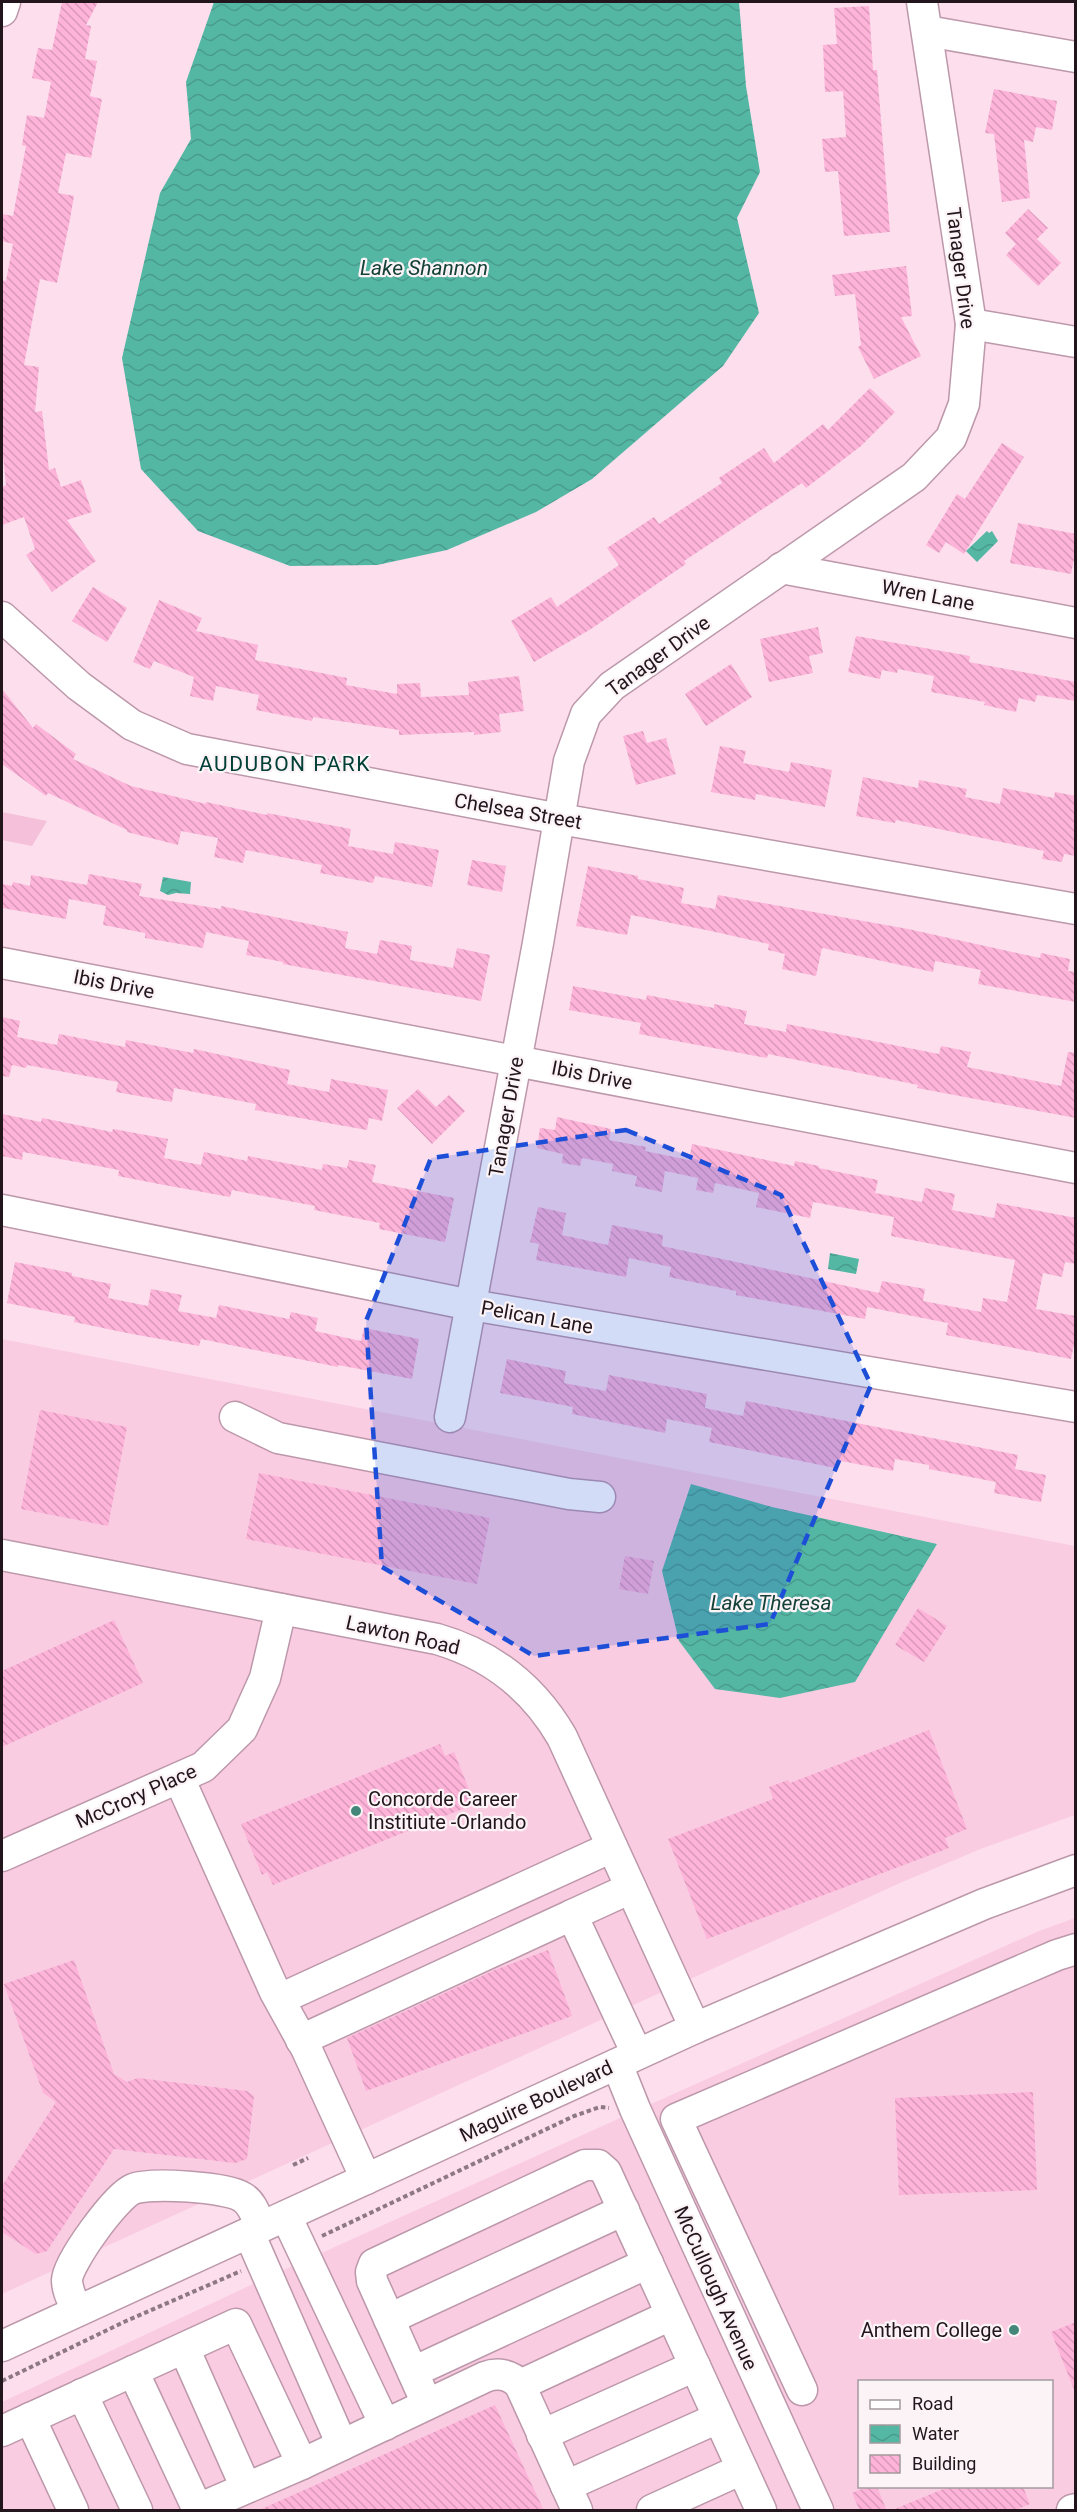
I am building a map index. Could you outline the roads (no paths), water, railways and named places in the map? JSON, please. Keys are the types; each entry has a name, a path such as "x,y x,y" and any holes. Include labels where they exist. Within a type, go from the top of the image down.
{"street":[{"path":"2,11 5,2"},
{"name":"Tanager Drive","path":"450,1417 569,761 586,714 612,686 914,477 951,438 964,405 971,324 922,2"},
{"path":"927,31 1076,57"},
{"path":"971,324 1076,342"},
{"name":"Wren Lane","path":"781,568 1076,623"},
{"name":"Chelsea Street","path":"2,617 79,686 132,725 187,749 560,819 1076,909"},
{"name":"Ibis Drive","path":"2,963 1076,1168"},
{"name":"Pelican Lane","path":"2,1210 471,1305 1076,1407"},
{"path":"235,1417 278,1438 557,1492 600,1497"},
{"name":"Lawton Road","path":"2,1555 436,1639 471,1650 498,1666 534,1698 553,1722 695,2028"},
{"name":"McCrory Place","path":"2,1856 203,1767 242,1729 265,1678 281,1608"},
{"path":"179,1778 251,1940 311,2058 366,2179"},
{"path":"280,1998 612,1847"},
{"name":"Maguire Boulevard","path":"2,2346 695,2028 984,1904 1076,1870"},
{"path":"300,2040 631,1888"},
{"name":"McCullough Avenue","path":"573,1915 627,2059 635,2109 818,2511"},
{"path":"802,2390 676,2119 1057,1955 1076,1949"},
{"path":"427,2404 372,2281 371,2272 378,2261 590,2164 598,2165 604,2170 624,2210 761,2511"},
{"path":"77,2311 67,2280 72,2266 114,2204 136,2188 155,2185 232,2192 244,2198 265,2225 385,2425"},
{"path":"389,2319 624,2210"},
{"path":"265,2225 342,2445"},
{"path":"412,2372 648,2262"},
{"path":"520,2385 671,2314"},
{"path":"2,2431 236,2324 302,2464"},
{"path":"184,2348 246,2488"},
{"path":"542,2435 695,2366"},
{"path":"133,2371 197,2510 302,2464 491,2375 508,2376 520,2385 571,2499 718,2418"},
{"path":"82,2394 137,2511"},
{"path":"30,2418 74,2511"},
{"path":"652,2511 742,2469"}],"water":[{"name":"Lake Shannon","path":"214,2 739,2 746,86 760,172 737,218 759,313 723,366 592,479 536,512 447,550 377,565 290,566 198,531 141,469 122,358 160,193 191,139 186,82"},
{"path":"987,531 989,533 992,531 998,541 977,562 966,551"},
{"path":"163,877 191,882 190,894 168,895 160,891"},
{"path":"830,1253 859,1259 856,1274 828,1269"},
{"name":"Lake Theresa","path":"691,1484 772,1507 937,1544 855,1682 780,1698 715,1689 679,1641 662,1571"}],"place":[{"name":"Concorde Career Institiute -Orlando","path":"356,1811"},
{"name":"Anthem College","path":"1014,2330"}],"district":[{"name":"AUDUBON PARK","path":"285,764"}]}
